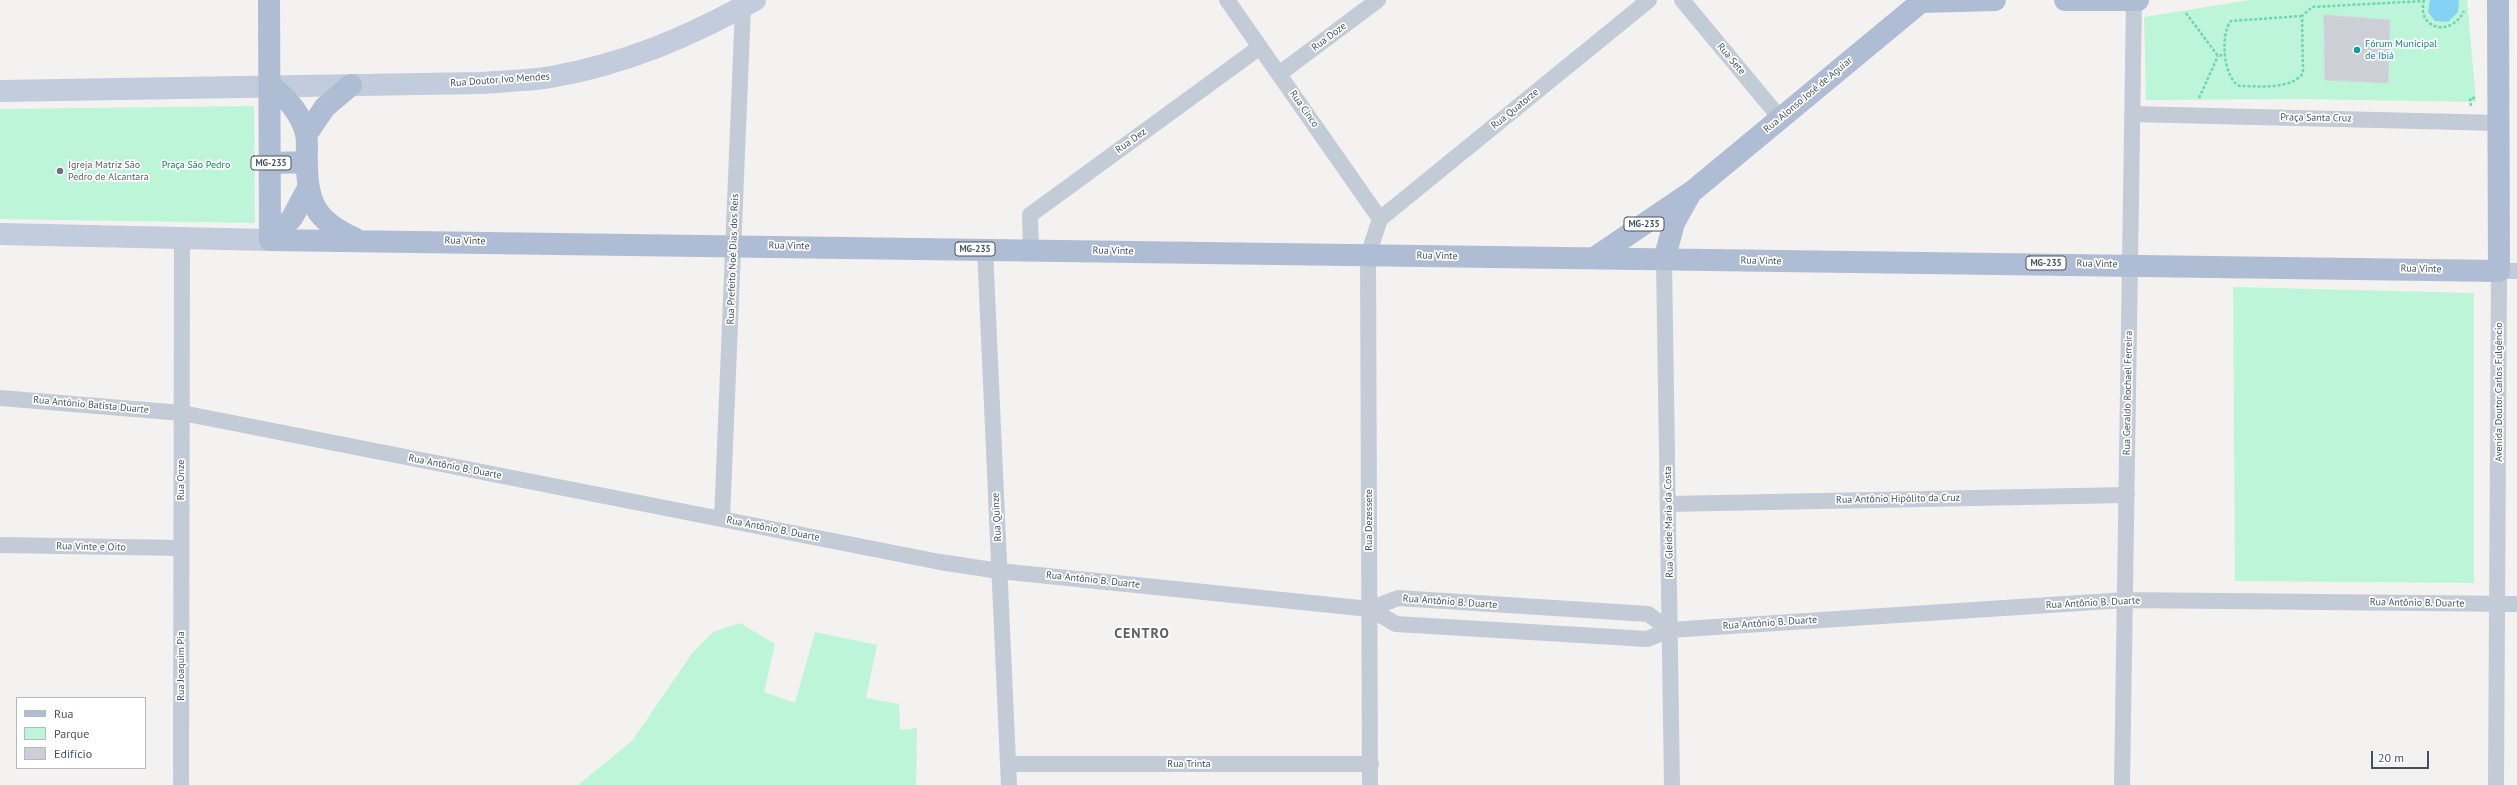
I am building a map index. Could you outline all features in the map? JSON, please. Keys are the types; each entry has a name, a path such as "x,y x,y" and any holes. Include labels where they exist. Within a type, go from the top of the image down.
{"main road":[{"name":"MG-235","path":"269,0 271,86 270,240 357,240"},
{"name":"MG-235","path":"1922,1 1994,0"},
{"path":"2065,0 2136,0"},
{"name":"Avenida Doutor Carlos Fulgêncio","path":"2498,0 2500,123 2508,271"},
{"name":"Rua Alonso José de Aguiar","path":"1694,190 1922,1"},
{"path":"306,135 325,107 351,84"},
{"name":"MG-235","path":"271,86 293,107 306,135 307,190 315,207 326,221 340,232 357,240"},
{"path":"271,163 306,162"},
{"path":"270,240 292,218 307,190"},
{"name":"MG-235","path":"1594,258 1694,190"},
{"path":"1664,260 1674,223 1694,190"},
{"name":"Rua Vinte","path":"357,240 1031,249 1664,260 2130,264 2508,271"}],"street":[{"name":"Rua Cinco","path":"1227,0 1380,219"},
{"name":"Rua Doze","path":"1279,74 1378,0"},
{"name":"Rua Quatorze","path":"1380,219 1649,0"},
{"name":"Rua Sete","path":"1682,0 1780,118"},
{"name":"Rua Geraldo Rochael Ferreira","path":"2122,785 2132,114 2136,0"},
{"name":"Rua Doutor Ivo Mendes","path":"271,86 481,83 550,77 617,62 682,39 746,2"},
{"name":"Rua Prefeito Noé Dias dos Reis","path":"722,519 733,245 746,2"},
{"name":"Rua Dez","path":"1031,249 1030,215 1260,47"},
{"path":"0,91 271,86"},
{"name":"Praça Santa Cruz","path":"2132,114 2500,123"},
{"name":"Rua Dezessete","path":"1370,785 1368,255 1380,219"},
{"path":"0,234 182,236 270,240"},
{"name":"Rua Onze","path":"181,548 182,236"},
{"name":"Rua Quinze","path":"985,249 1009,785"},
{"name":"Rua Gleide Maria da Costa","path":"1664,260 1672,785"},
{"name":"Avenida Doutor Carlos Fulgêncio","path":"2496,785 2497,604 2508,271"},
{"name":"Rua Antônio Batista Duarte","path":"0,398 182,413"},
{"name":"Rua Antônio B. Duarte","path":"182,413 940,562 999,571 1370,609 1396,624 1647,639 1670,630 2125,600 2517,604"},
{"name":"Rua Antônio Hipólito da Cruz","path":"1668,504 2127,495"},
{"name":"Rua Vinte e Oito","path":"0,546 181,548"},
{"name":"Rua Joaquim Pia","path":"180,785 181,548"},
{"name":"Rua Antônio B. Duarte","path":"1370,609 1398,598 1648,614 1670,630"},
{"name":"Rua Trinta","path":"1008,764 1371,764"}],"path":[{"path":"2302,16 2303,73 2299,80 2290,84 2240,86 2235,84 2228,75 2226,54 2225,31 2231,21 2302,16 2312,7 2424,1 2423,13 2427,20 2434,26 2443,28 2456,23 2464,11"},
{"path":"2186,13 2218,56"},
{"path":"2218,56 2226,54"},
{"path":"2199,98 2218,56"}],"shaded area":[{"path":"2516,0 2517,78 2516,78"}],"green space":[{"path":"2250,0 2467,0 2476,102 2303,99 2146,100 2144,17"},
{"name":"Praça São Pedro","path":"254,106 255,223 0,219 0,109"},
{"path":"2233,287 2474,293 2474,583 2235,581"},
{"path":"740,623 775,644 764,692 795,703 815,632 877,645 866,698 899,704 900,730 917,728 916,785 578,785 632,741 693,652 713,632"}],"water":[{"path":"2430,0 2459,0 2458,12 2448,22 2435,21 2428,12"}],"building":[{"name":"Fórum Municipal de Ibiá","path":"2324,15 2390,20 2388,83 2325,80"}],"place":[{"name":"Fórum Municipal de Ibiá","path":"2357,50"},
{"name":"Igreja Matriz São Pedro de Alcantara","path":"60,171"}],"district":[{"name":"CENTRO","path":"1142,634"}]}
